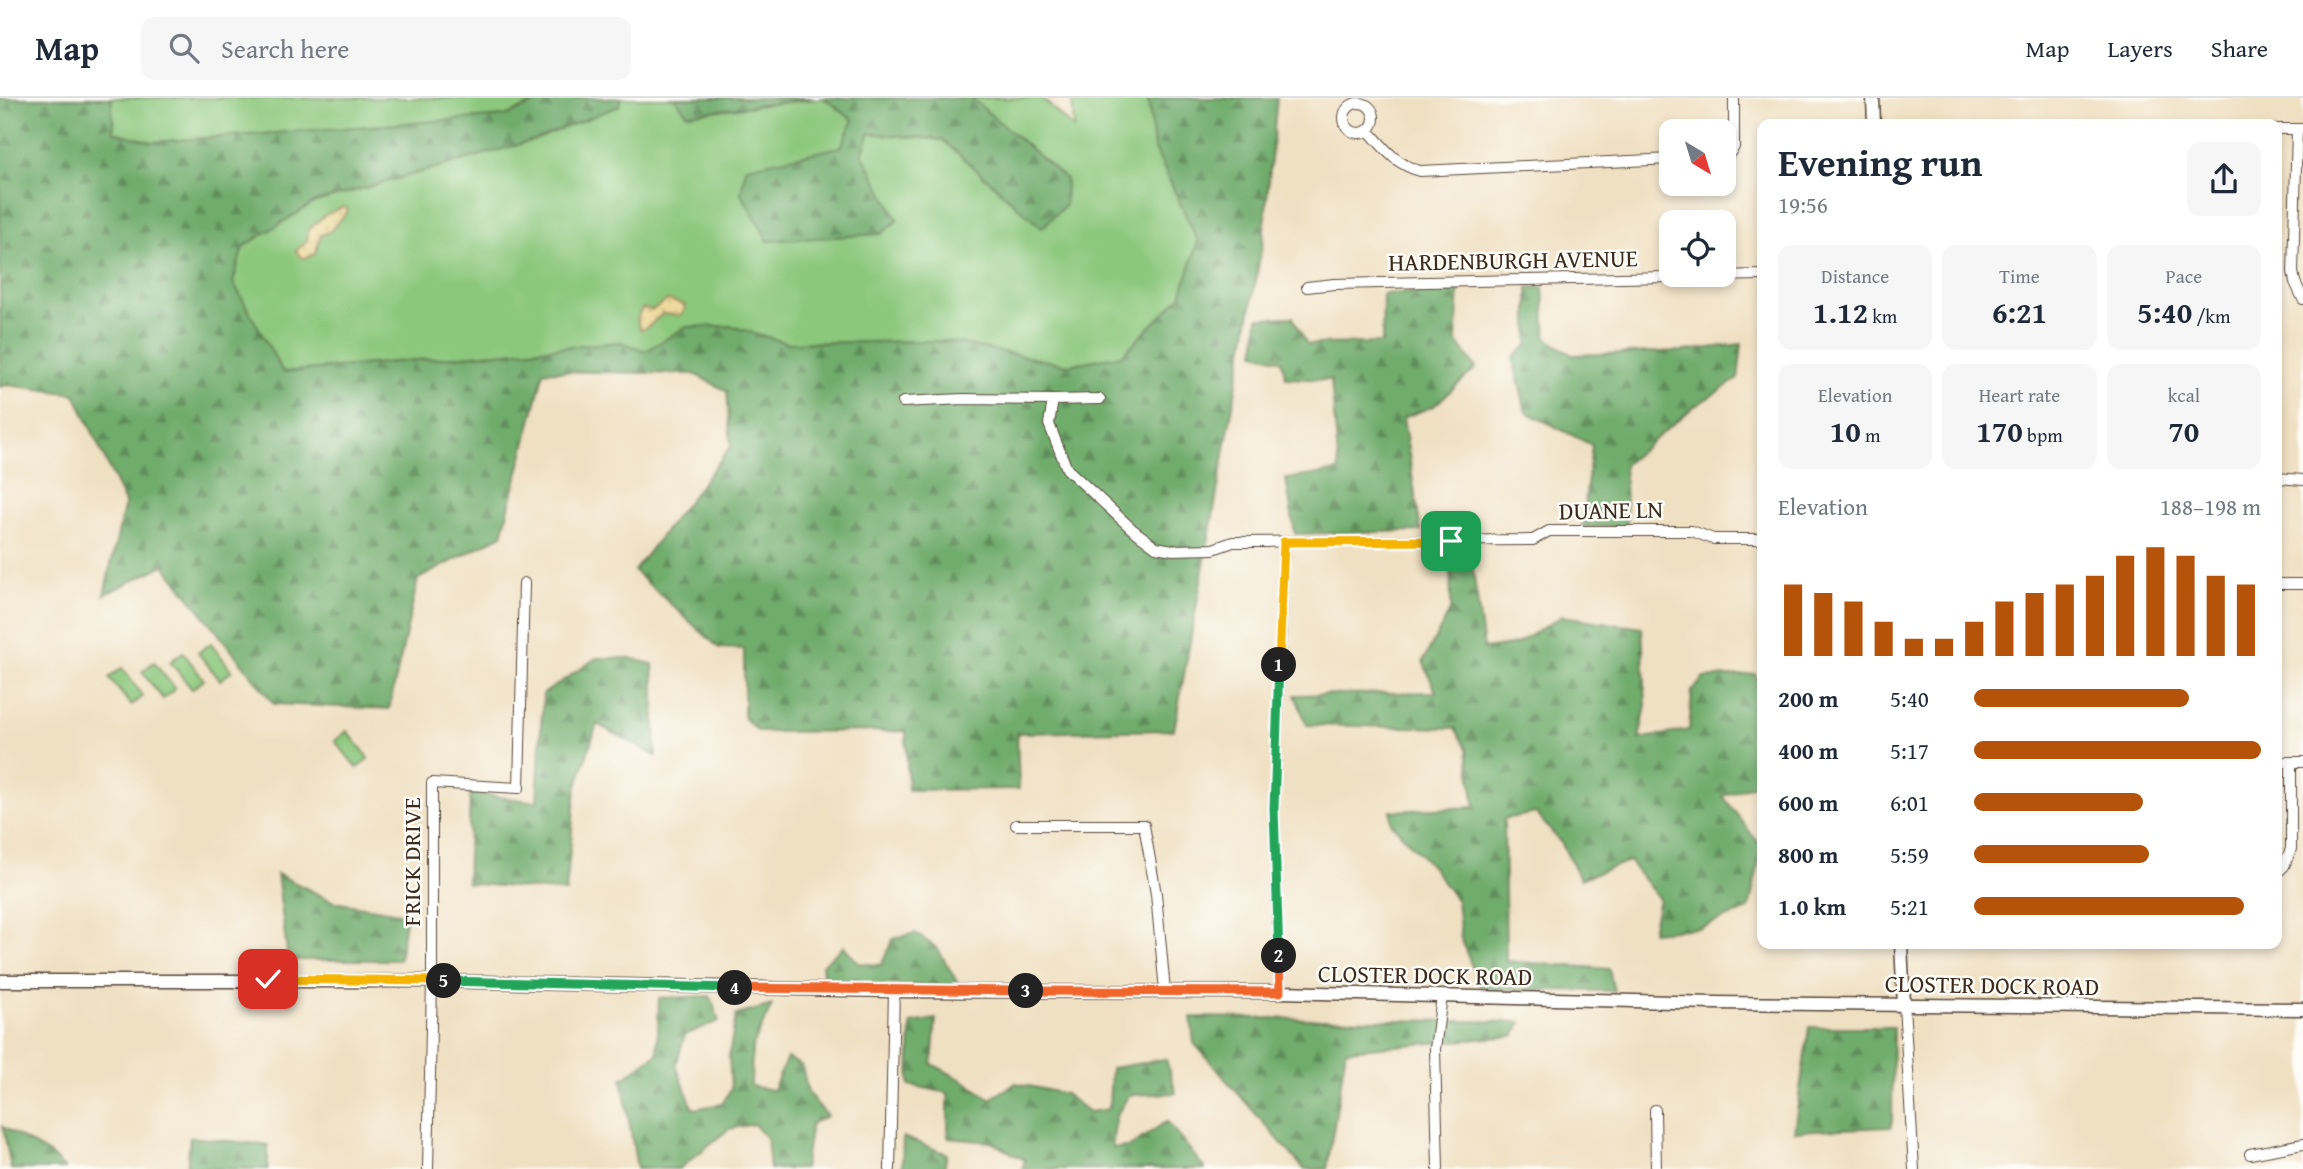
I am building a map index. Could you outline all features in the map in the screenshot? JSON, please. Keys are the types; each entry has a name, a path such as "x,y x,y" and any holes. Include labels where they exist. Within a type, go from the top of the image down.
{"main road":[{"path":"1873,98 1874,119"},
{"path":"1901,949 1904,1005"},
{"name":"CLOSTER DOCK ROAD","path":"0,981 432,981 894,991 1280,992 1713,1003 2303,1009"}],"street":[{"path":"1734,98 1734,119"},
{"path":"2282,128 2300,129 2293,272 2303,299"},
{"path":"1368,130 1395,160 1420,171 1659,160"},
{"name":"HARDENBURGH AVENUE","path":"1307,287 1757,275"},
{"path":"903,402 1100,399"},
{"name":"DUANE LN","path":"1053,400 1049,424 1067,469 1132,529 1156,547 1173,550 1213,549 1233,542 1533,540 1549,531 1692,531 1713,539 1757,539"},
{"path":"2282,478 2303,480"},
{"path":"1280,992 1274,809 1284,542"},
{"name":"FRICK DRIVE","path":"432,981 432,783 519,788 524,583"},
{"path":"2282,584 2303,584"},
{"path":"2282,762 2303,762"},
{"path":"2282,868 2291,849 2291,762"},
{"path":"1016,825 1144,825 1156,894 1165,991"},
{"path":"428,1169 432,981"},
{"path":"890,1169 894,991"},
{"path":"1438,1169 1435,1049 1442,996"},
{"path":"1904,1005 1914,1169"},
{"path":"1655,1110 1656,1169"},
{"path":"2250,1154 2303,1144"}],"green space":[{"path":"0,98 111,98 114,132 152,142 506,116 546,98 620,98 619,106 534,140 315,202 243,247 233,282 283,372 621,342 646,351 686,327 730,326 787,343 947,341 1068,365 1122,355 1181,296 1198,241 1154,147 1148,98 1277,98 1263,240 1174,730 1017,733 1019,789 908,790 906,731 759,732 744,718 744,649 719,648 634,571 731,446 727,391 694,374 544,371 502,535 418,579 389,709 274,704 164,565 104,595 125,503 75,394 7,385 0,387"},
{"path":"111,98 546,98 506,116 152,142 114,132"},
{"path":"620,98 674,98 688,114 824,98 853,120 841,147 746,168 897,219 862,154 869,133 943,140 1042,228 1066,179 971,98 1042,98 1074,129 1072,98 1148,98 1154,147 1198,241 1181,296 1122,355 1068,365 947,341 787,343 730,326 686,327 646,351 620,342 282,372 232,282 242,247 315,202 534,140 618,106"},
{"path":"674,98 815,98 688,114"},
{"path":"824,98 971,98 1066,179 1065,205 1042,228 943,140 870,133 862,154 898,220 881,234 768,241 741,193 746,167 841,147 853,120"},
{"path":"1528,287 1543,287 1546,338 1572,355 1684,351 1742,344 1738,379 1695,406 1624,465 1627,526 1582,527 1592,445 1526,412 1513,358 1528,345"},
{"path":"1459,290 1456,340 1476,368 1434,406 1403,418 1421,531 1295,534 1286,479 1339,471 1331,380 1286,378 1281,360 1255,353 1258,318 1293,317 1307,344 1382,343 1383,294"},
{"path":"1450,554 1471,555 1484,649 1516,644 1562,616 1642,628 1646,706 1639,739 1689,730 1692,691 1704,678 1755,674 1757,784 1723,796 1757,841 1757,871 1749,909 1699,928 1652,932 1659,899 1629,861 1580,879 1562,844 1536,813 1504,819 1506,961 1609,969 1614,991 1481,989 1461,939 1457,901 1431,866 1391,823 1391,811 1475,807 1467,749 1455,728 1307,725 1295,695 1436,692 1423,661 1451,609"},
{"path":"211,643 232,671 220,680 198,653"},
{"path":"183,652 204,680 192,689 170,662"},
{"path":"596,658 629,658 653,664 656,756 597,724 576,789 566,892 467,883 470,793 537,802 543,694"},
{"path":"154,662 175,689 163,699 142,672"},
{"path":"122,668 143,696 131,705 109,678"},
{"path":"347,731 369,758 357,768 335,741"},
{"path":"277,874 334,902 406,914 399,960 288,960"},
{"path":"915,933 937,948 959,985 824,985 822,965 844,946 858,963 881,965 893,939"},
{"path":"710,996 719,1021 685,1035 676,1065 693,1109 722,1104 731,1089 729,1055 736,1015 772,1005 752,1048 751,1086 773,1090 787,1058 802,1066 808,1093 827,1116 811,1124 804,1169 770,1169 767,1139 754,1124 729,1129 679,1169 637,1169 622,1079 657,1054 659,998"},
{"path":"1191,1017 1521,1022 1514,1036 1346,1050 1327,1169 1304,1169 1194,1043"},
{"path":"936,1019 932,1064 966,1082 990,1099 1016,1083 1065,1094 1089,1112 1109,1109 1111,1068 1166,1059 1176,1093 1129,1095 1116,1116 1112,1148 1129,1147 1167,1121 1205,1169 1022,1169 1025,1160 991,1142 948,1138 948,1093 909,1085 911,1023"},
{"path":"1809,1027 1893,1027 1892,1127 1794,1131"},
{"path":"3,1127 51,1155 65,1169 11,1169"},
{"path":"190,1137 268,1145 268,1169 187,1169"},
{"path":"903,1137 947,1154 944,1169 902,1169"}],"sand":[{"path":"343,207 347,208 347,212 330,231 321,235 315,254 301,257 296,251 307,241 308,230 325,215"},
{"path":"668,300 685,305 684,311 680,315 662,314 641,330 638,318 643,308 652,310"}],"route":[{"path":"268,979 894,991 1280,992 1274,809 1284,542 1451,541"}]}
